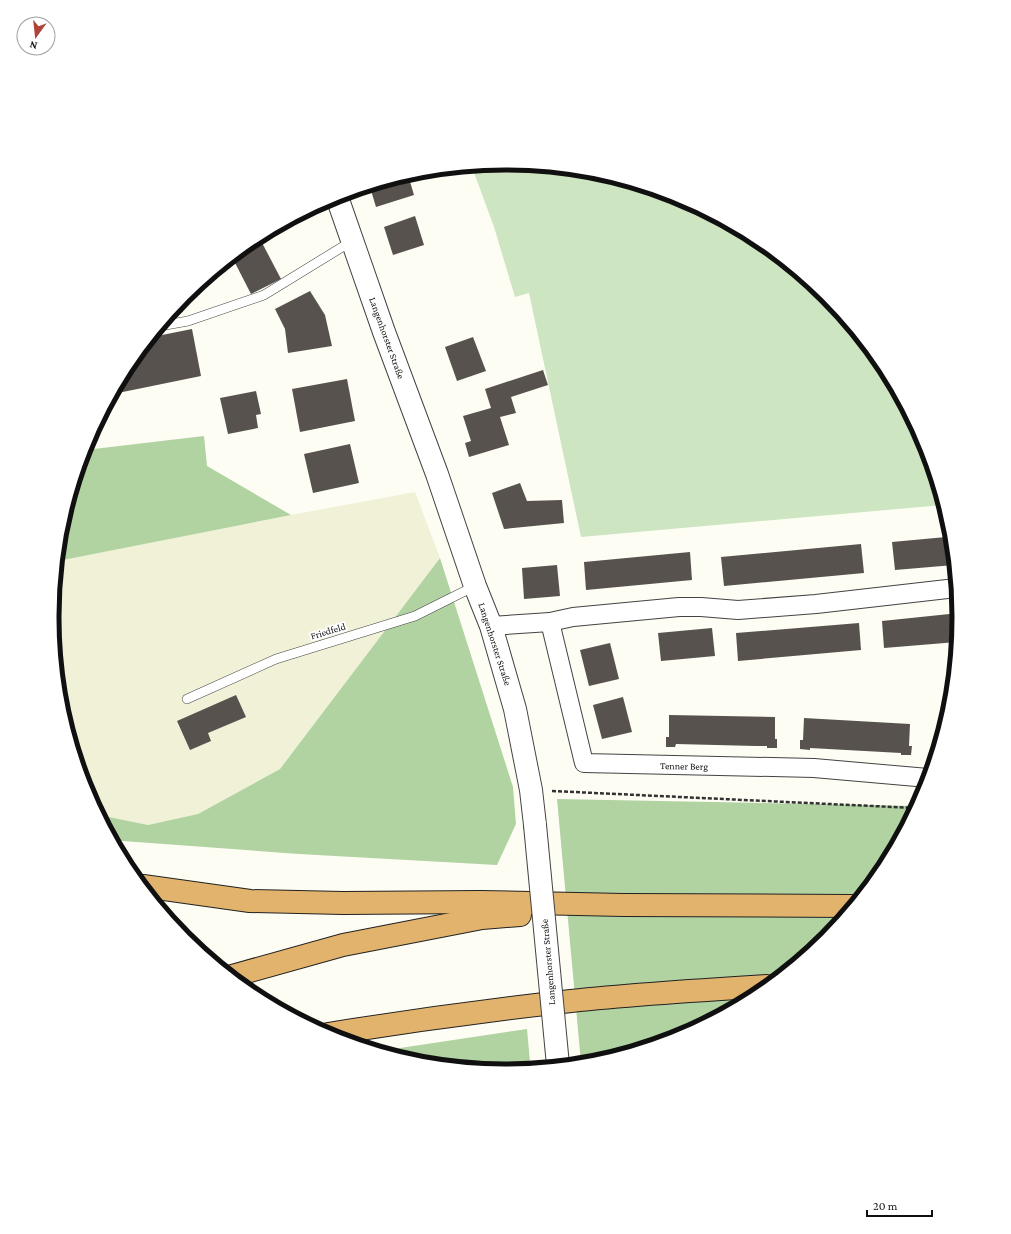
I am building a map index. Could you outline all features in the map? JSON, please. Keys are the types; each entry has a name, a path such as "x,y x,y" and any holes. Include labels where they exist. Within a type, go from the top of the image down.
{"highway":[{"path":"150,887 250,901 343,903 481,902 622,905 845,906"},
{"path":"238,974 343,945 482,918 622,905"},
{"path":"341,1032 434,1018 572,1001 756,987"}],"street":[{"name":"Langenhorster Straße","path":"339,203 437,474 475,586 491,626 515,708 532,790 558,1061"},
{"path":"491,626 550,622 573,617 679,607 738,610 816,604 951,589"},
{"name":"Tenner Berg","path":"550,622 584,764 814,768 922,777"}],"lane":[{"path":"169,324 188,321 264,295 352,241"},
{"name":"Friedfeld","path":"187,699 276,658 415,616 475,586"}],"path":[{"path":"550,791 909,808"}],"green space":[{"path":"474,171 535,171 593,179 649,194 676,204 729,230 754,246 800,281 821,301 860,345 877,369 906,420 918,446 938,505 581,537 529,293 515,297 494,227"},
{"path":"204,436 207,466 291,515 63,560 74,501 92,449"},
{"path":"415,492 440,558 280,769 198,814 148,825 106,816 93,788 74,733 63,675 59,617 63,560"},
{"path":"440,558 513,787 516,824 497,865 299,854 123,841 119,840 106,816 148,825 198,814 280,769"},
{"path":"557,799 910,806 892,840 860,889 821,933 800,953 777,971 729,1004 676,1030 621,1048 580,1057"},
{"path":"527,1029 530,1062 506,1064 476,1063 447,1060 394,1049"}],"building":[{"path":"410,181 414,195 376,207 371,191"},
{"path":"415,216 424,245 393,255 384,227"},
{"path":"262,243 281,279 251,294 235,262"},
{"path":"310,291 325,315 332,346 288,353 285,329 275,309"},
{"path":"192,329 201,376 120,393 134,369 159,336"},
{"path":"473,337 486,371 457,381 445,347"},
{"path":"543,370 548,385 511,397 516,413 500,417 509,445 469,457 465,443 471,441 463,416 491,408 485,389"},
{"path":"347,379 355,421 300,432 292,389"},
{"path":"256,391 261,414 256,415 258,428 228,434 220,398"},
{"path":"350,444 359,483 313,493 304,454"},
{"path":"520,483 527,501 562,500 564,523 504,529 492,493"},
{"path":"944,537 949,565 895,570 892,542"},
{"path":"861,544 864,573 724,586 721,557"},
{"path":"690,552 692,580 586,590 584,562"},
{"path":"557,565 560,596 524,599 522,568"},
{"path":"952,614 951,642 884,648 882,621"},
{"path":"859,623 861,650 738,661 736,633"},
{"path":"712,628 715,656 661,661 658,633"},
{"path":"610,643 619,679 589,686 580,650"},
{"path":"236,695 246,717 208,733 211,741 190,750 177,721"},
{"path":"623,697 632,732 602,739 593,705"},
{"path":"669,715 775,717 775,739 777,739 777,748 767,748 767,746 676,744 675,747 666,747 666,737 669,737"},
{"path":"804,718 910,724 909,746 912,746 911,755 901,755 901,753 810,748 810,750 800,749 800,740 803,740"}]}
